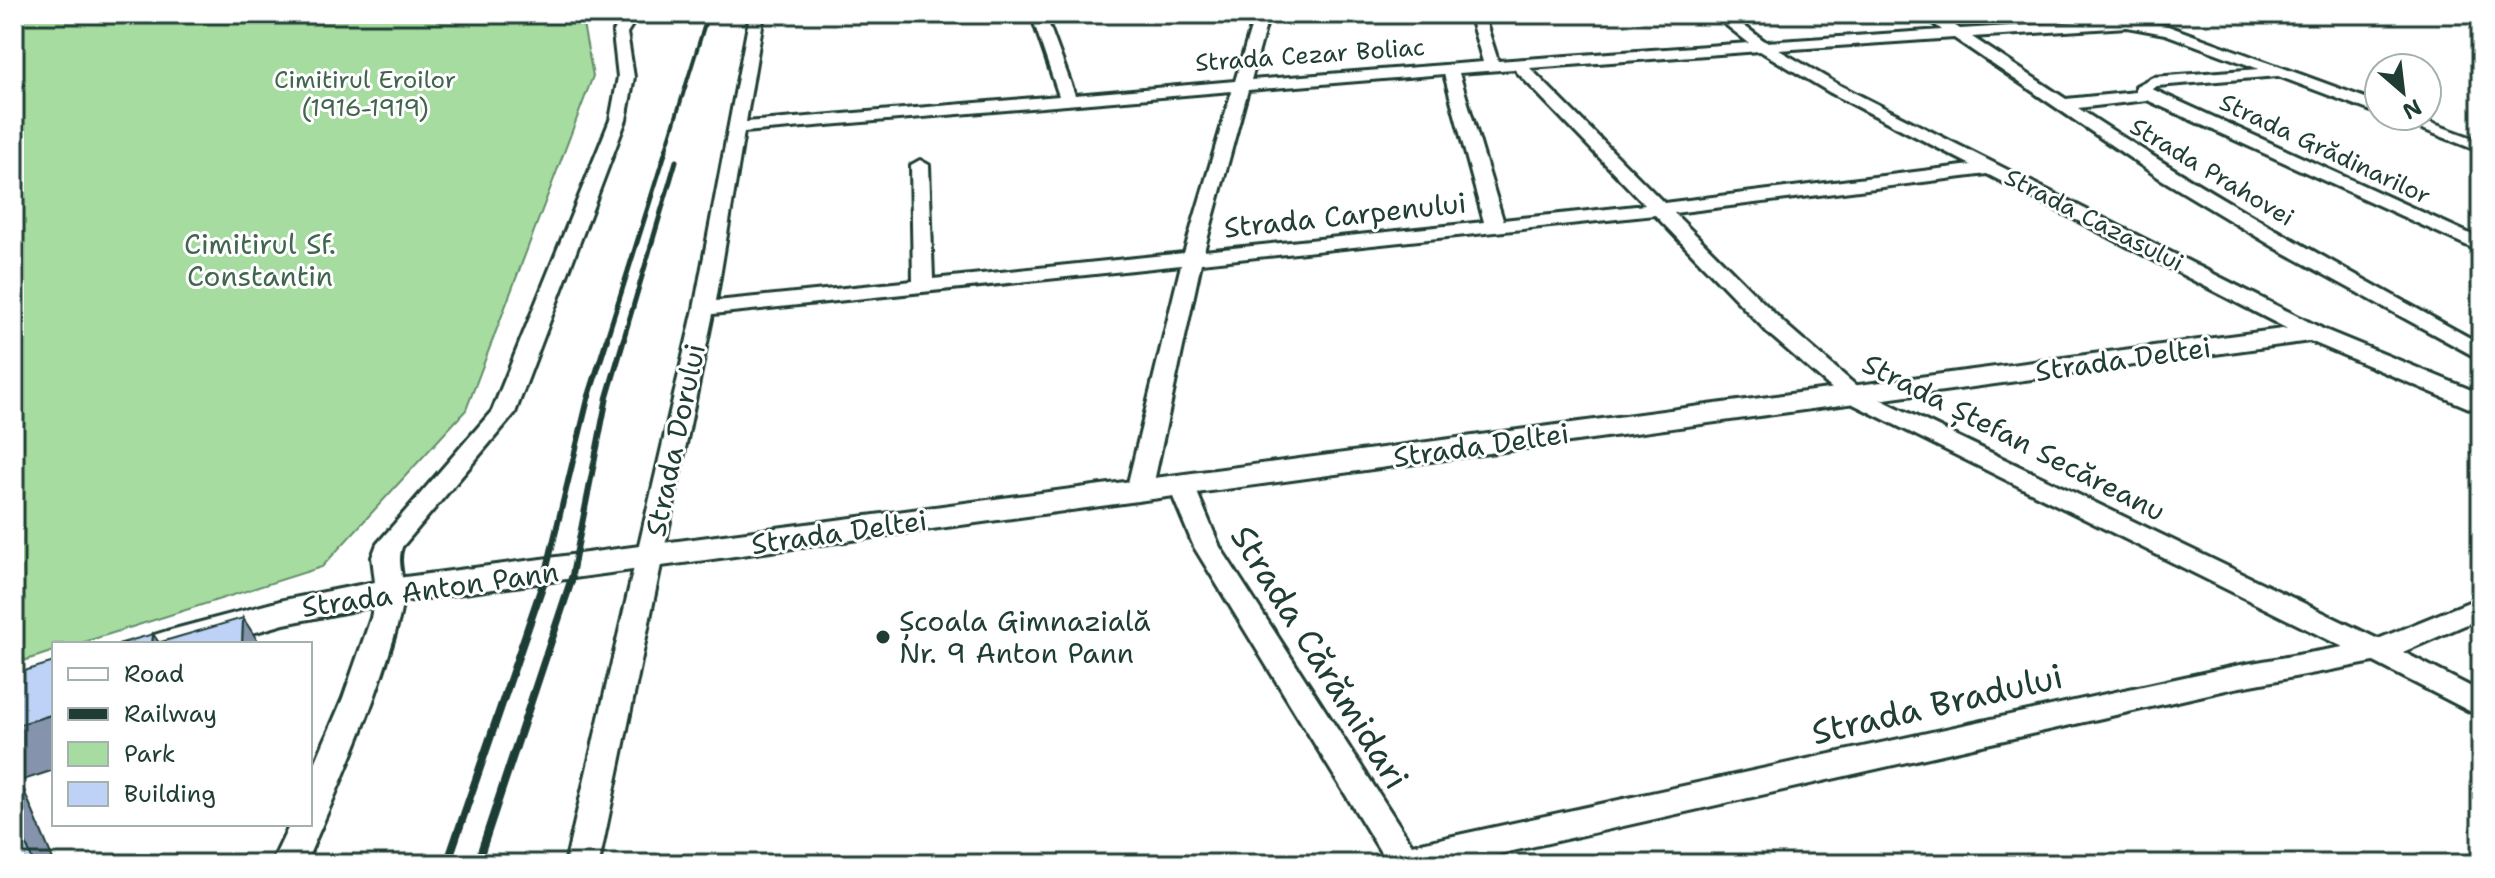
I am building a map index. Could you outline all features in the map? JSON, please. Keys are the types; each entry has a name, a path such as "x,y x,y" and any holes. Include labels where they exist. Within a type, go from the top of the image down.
{"street":[{"path":"312,808 358,698 385,618 390,591 385,567 390,544 503,413 618,120 626,77 620,33 632,14"},
{"name":"Strada Dorului","path":"582,864 704,309 757,14"},
{"path":"1038,14 1069,100"},
{"path":"1139,491 1192,259 1262,14"},
{"path":"1476,14 1492,66"},
{"name":"Strada Cazasului","path":"1719,14 1761,45 1835,89 2313,333 2481,404"},
{"name":"Strada Prahovei","path":"1928,14 2167,175 2481,353"},
{"name":"Strada Cezar Boliac","path":"738,128 1243,84 1761,45 2127,23 2168,30 2363,103"},
{"name":"Strada Ștefan Secăreanu","path":"1518,64 1777,329 1853,395 2377,651 2481,706"},
{"path":"1450,69 1495,226"},
{"path":"2149,95 2142,89 2153,82 2279,73"},
{"path":"2059,105 2149,95"},
{"name":"Strada Grădinarilor","path":"2149,95 2481,246"},
{"path":"2440,132 2481,147"},
{"path":"920,165 923,285"},
{"name":"Strada Carpenului","path":"704,309 1659,209 1991,168"},
{"name":"Strada Deltei","path":"650,558 2313,333"},
{"name":"Strada Cărămidari","path":"1181,485 1193,518 1223,574 1405,862"},
{"name":"Strada Anton Pann","path":"174,642 284,612 390,591 650,558"},
{"name":"Strada Bradului","path":"1405,862 2235,677 2377,651 2481,607"},
{"path":"288,864 305,826"}],"green space":[{"name":"Cimitirul Sf. Constantin","path":"14,14 581,14 593,76 466,410 322,567 84,642 52,642 52,652 14,664"}],"building":[{"path":"243,618 242,642 161,642"},
{"path":"153,634 152,642 125,642"},
{"path":"52,663 52,715 14,726 14,674"},
{"path":"14,815 34,864 14,864"}],"railway":[{"path":"665,152 708,14"},
{"path":"606,341 666,150"},
{"path":"623,341 676,161"},
{"path":"544,580 588,399 607,339"},
{"path":"571,580 607,397 624,339"},
{"path":"447,864 545,578"},
{"path":"477,864 572,578"}],"place":[{"name":"Școala Gimnazială Nr. 9 Anton Pann","path":"883,637"}],"park label":[{"name":"Cimitirul Eroilor (1916-1919)","path":"365,94"}]}
